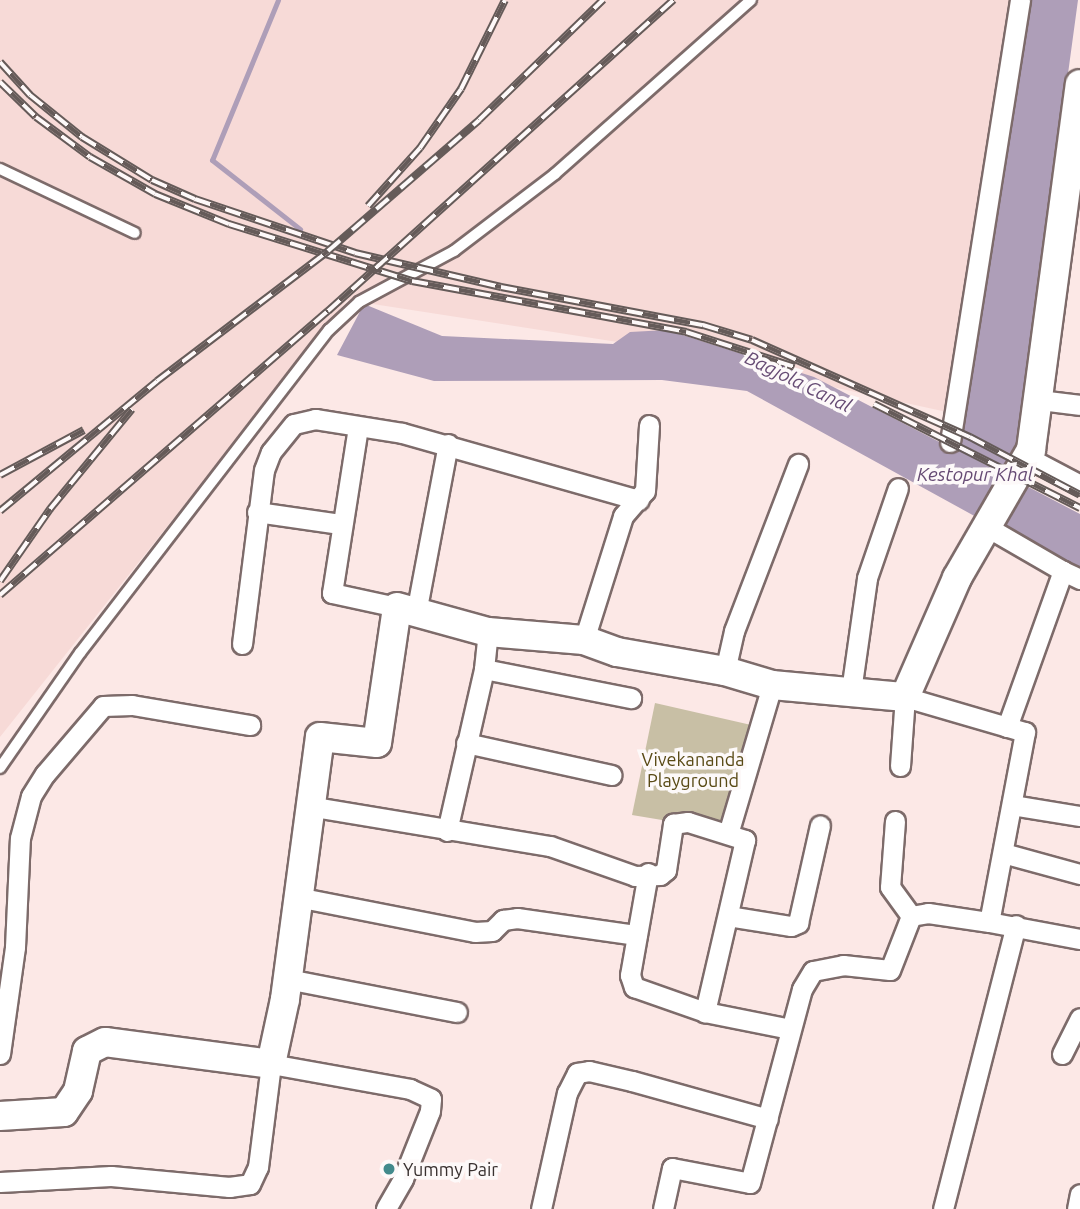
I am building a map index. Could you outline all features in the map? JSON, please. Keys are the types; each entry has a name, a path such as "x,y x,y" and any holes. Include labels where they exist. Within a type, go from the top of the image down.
{"street":[{"path":"950,442 1020,0"},
{"path":"900,766 905,697 957,578 1026,459 1041,400 1045,319 1080,83"},
{"path":"1041,400 1080,405"},
{"path":"242,644 257,512 271,452 295,424 315,419 448,444 639,500"},
{"path":"584,640 622,516 639,500 648,471 649,425"},
{"path":"358,427 332,593 488,632 584,640 617,652 725,671 772,685 905,697 1025,732 989,922"},
{"path":"0,1182 111,1176 229,1187 250,1184 258,1167 320,737 377,743 448,444"},
{"path":"1026,459 1080,485"},
{"path":"725,671 734,631 798,464"},
{"path":"851,691 867,578 898,488"},
{"path":"257,512 341,524"},
{"path":"987,527 1072,575 1007,727"},
{"path":"447,831 484,670 488,632"},
{"path":"484,670 631,698"},
{"path":"727,834 772,685"},
{"path":"0,1054 15,947 20,838 31,796 64,750 90,717 103,706 113,705 250,725"},
{"path":"466,743 611,775"},
{"path":"308,806 550,846 635,876 648,873 660,875 666,870 673,824 688,822 745,840 705,1012"},
{"path":"1012,806 1080,816"},
{"path":"895,821 890,887 911,916"},
{"path":"727,916 791,926 798,923 820,825"},
{"path":"1003,853 1080,874"},
{"path":"648,873 630,975 634,987 705,1012 790,1029"},
{"path":"297,897 475,932 492,931 503,920 517,918 637,935"},
{"path":"911,916 928,912 1016,925 1080,939"},
{"path":"663,1209 672,1168 750,1183 802,989 813,971 843,965 890,970 911,916"},
{"path":"943,1209 1016,925"},
{"path":"287,979 457,1012"},
{"path":"1062,1054 1080,1018"},
{"path":"0,1116 64,1112 78,1091 87,1051 106,1042 271,1064 411,1089 431,1098 430,1111 386,1209"},
{"path":"541,1209 567,1093 577,1073 589,1071 632,1081 768,1119"},
{"path":"1077,1209 1080,1194"}],"lane":[{"path":"0,768 80,653 329,330 359,302 454,251 555,174 751,0"},
{"path":"0,169 135,233"}],"shaded area":[{"path":"0,0 1027,0 956,414 650,347 347,300 0,737"}],"green space":[{"name":"Vivekananda Playground","path":"655,703 760,727 728,831 632,815"}],"water":[{"name":"Kestopur Khal","path":"1026,0 1078,0 1013,479 1080,514 1080,574 747,391 662,380 434,381 337,355 364,304 442,336 613,344 630,332 667,330 814,377 949,447"}],"waterway":[{"path":"278,0 212,160 300,229"}],"railway":[{"path":"368,206 420,148 461,89 505,0"},
{"path":"0,511 157,381 328,251 479,120 603,0"},
{"path":"0,595 328,311 674,0"},
{"path":"0,62 30,95 82,137 152,180 195,199 355,253 501,287 703,325 752,340 970,437 1080,495"},
{"path":"0,82 36,117 90,157 155,194 229,224 412,281 686,332 795,367"},
{"path":"874,404 1080,508"},
{"path":"0,581 50,509 132,409"},
{"path":"0,475 84,430"}],"place":[{"name":"Yummy Pair","path":"389,1169"}],"water label":[{"name":"Bagjola Canal","path":"798,382"}]}
